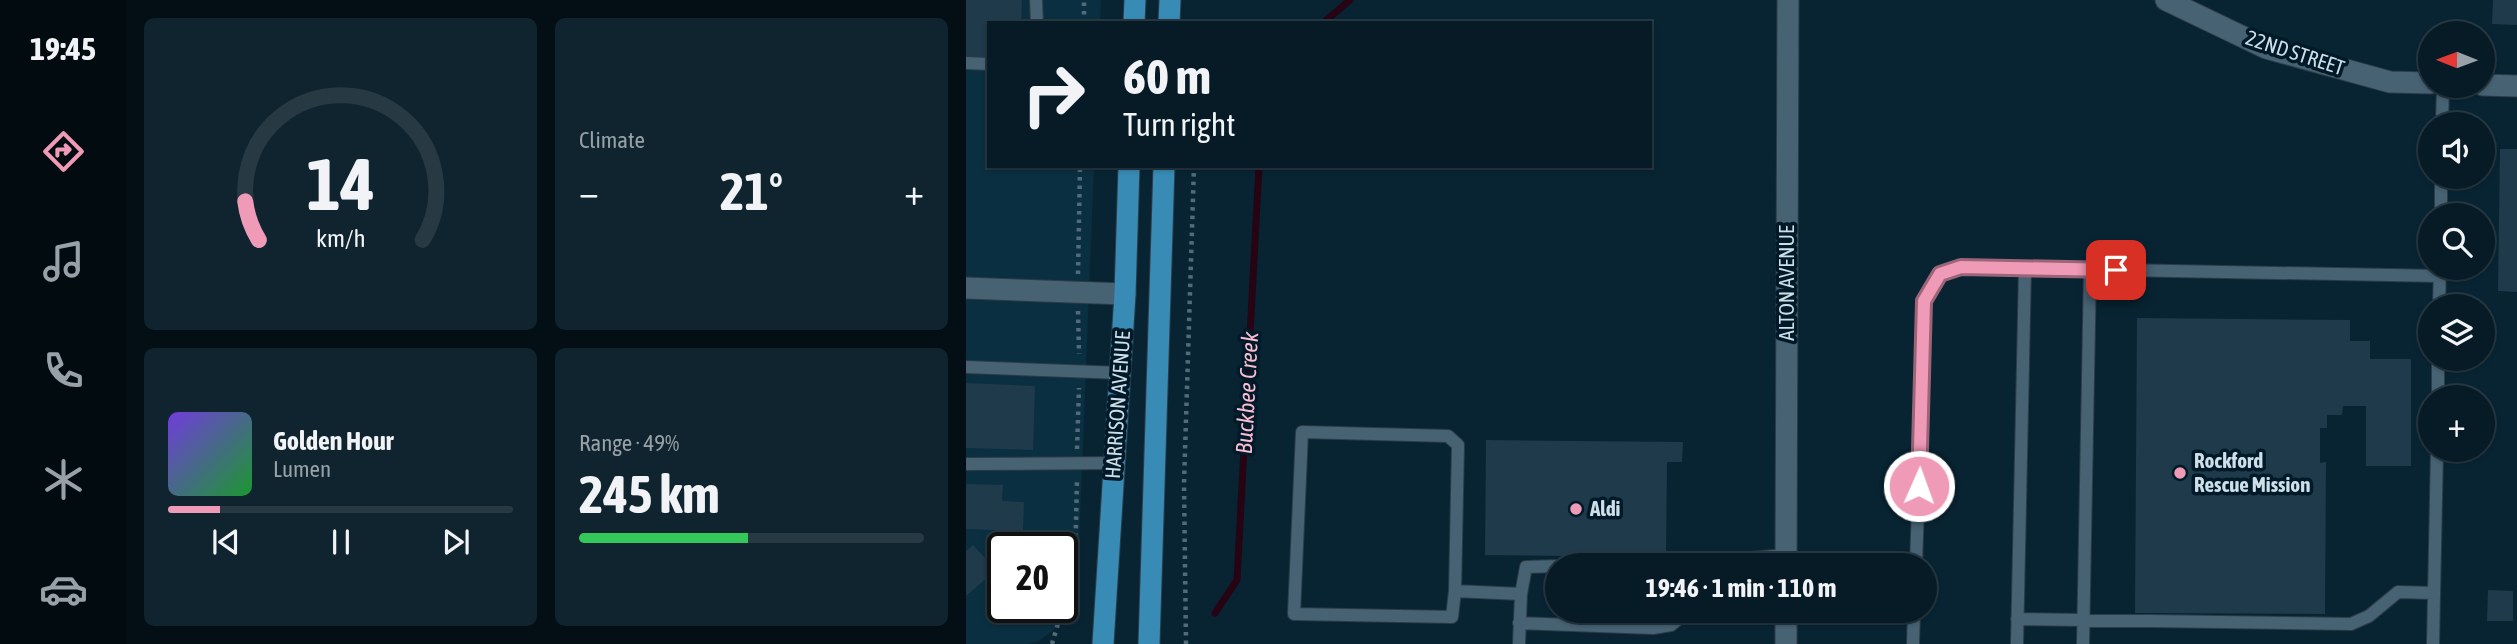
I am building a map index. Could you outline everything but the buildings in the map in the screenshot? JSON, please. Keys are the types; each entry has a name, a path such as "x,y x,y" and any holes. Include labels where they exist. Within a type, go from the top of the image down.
{"main road":[{"path":"1134,21 1135,0"},
{"path":"1169,21 1170,0"},
{"name":"HARRISON AVENUE","path":"1103,644 1121,373 1129,168"},
{"name":"HARRISON AVENUE","path":"1150,644 1164,168"}],"street":[{"name":"ALTON AVENUE","path":"1786,553 1788,0"},
{"name":"22ND STREET","path":"2166,0 2201,8 2266,48 2390,82 2418,83"},
{"path":"2496,85 2517,86"},
{"path":"966,288 1125,294"},
{"path":"1786,623 1786,644"}],"lane":[{"path":"1036,0 1037,21"},
{"path":"966,63 987,64"},
{"path":"1916,553 1924,301 1940,274 1961,267 2418,272"},
{"path":"2017,644 2025,268"},
{"path":"2083,644 2090,270"},
{"path":"966,367 1121,373"},
{"path":"1302,432 1448,436 1458,445 1455,591 1452,618 1294,614 1302,432"},
{"path":"2434,644 2437,462"},
{"path":"966,464 1115,463"},
{"path":"1519,644 1521,594 1526,567 1545,566"},
{"path":"1455,591 1521,594"},
{"path":"2017,620 2351,624 2369,616 2398,592 2434,593"},
{"path":"1519,624 1653,628 1673,623"},
{"path":"1913,644 1914,623"}],"path":[{"path":"1084,0 1084,21"},
{"path":"1052,644 1075,566 1080,168"},
{"path":"1186,644 1184,483 1194,168"}],"shaded area":[{"path":"966,0 1101,0 1100,21 987,21 987,168 1094,168 1078,568 1078,532 987,532 987,623 1062,623 1039,641 1029,644 966,644"}],"waterway":[{"name":"Buckbee Creek","path":"1325,21 1350,0"},
{"name":"Buckbee Creek","path":"1215,613 1237,580 1259,168"}],"place":[{"name":"Rockford Rescue Mission","path":"2180,473"},
{"name":"Aldi","path":"1576,509"}],"route":[{"path":"1919,486 1924,301 1940,274 1961,267 2116,270"}]}
